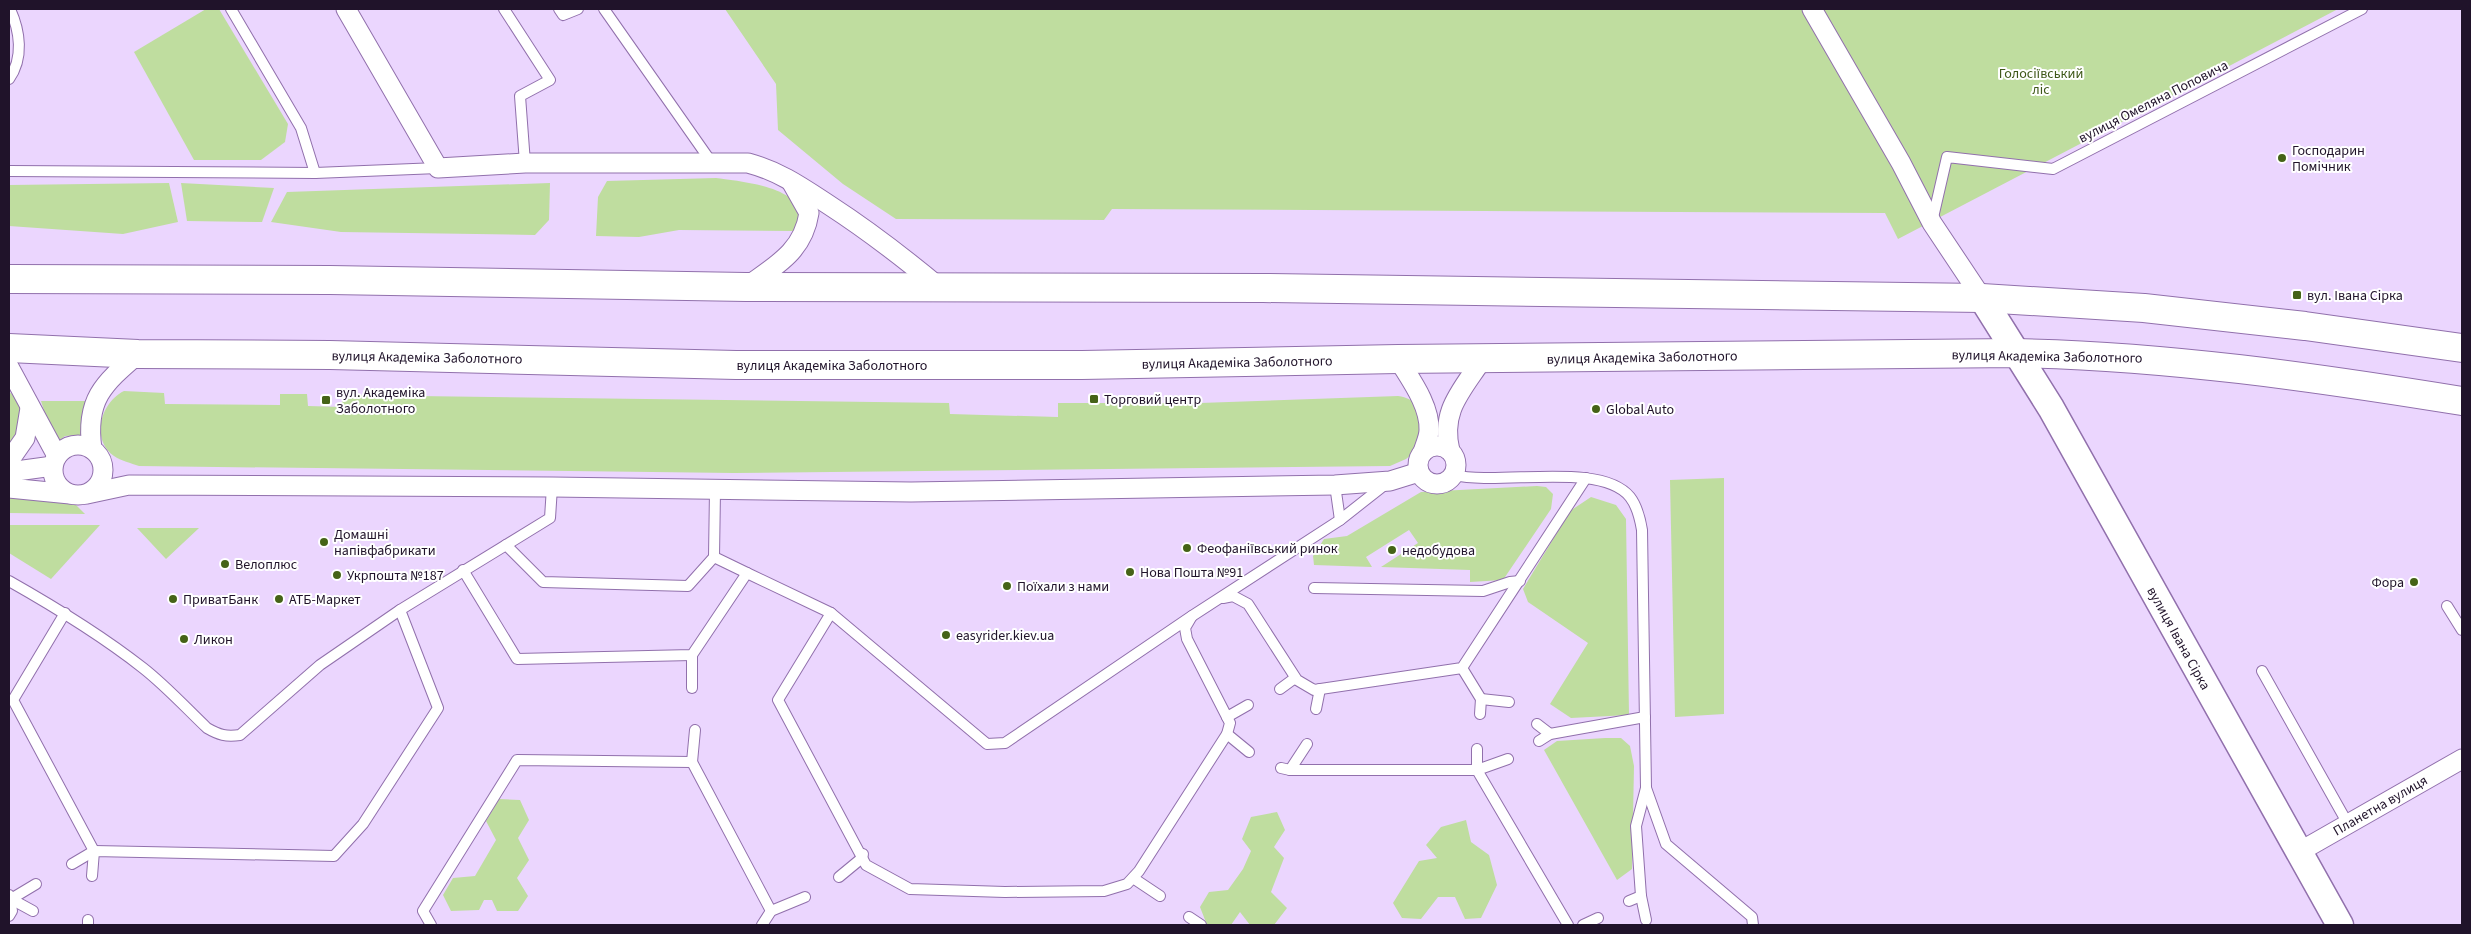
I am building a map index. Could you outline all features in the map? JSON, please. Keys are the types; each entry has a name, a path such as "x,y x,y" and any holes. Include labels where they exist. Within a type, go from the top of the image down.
{"highway":[{"path":"10,278 330,280 746,288 1254,288 1982,298 2144,308 2305,326 2462,348"},
{"name":"вулиця Академіка Заболотного","path":"9,348 138,354 330,355 736,365 1082,366 1398,359 2016,353 2087,354 2171,361 2302,376 2462,401"}],"street":[{"path":"346,9 438,168 526,163 712,163 748,164 765,168 788,178 879,237 940,288"},
{"path":"1812,9 1901,162 1932,223 1982,298"},
{"path":"746,288 784,260 794,250 808,224 810,213 799,192 788,178"},
{"name":"вулиця Івана Сірка","path":"1982,298 2051,408 2340,925"},
{"path":"92,449 89,428 92,411 100,392 110,378 138,354"},
{"path":"1398,359 1421,398 1427,416 1429,430 1423,452 1418,460 1419,472 1422,478 1432,484 1444,484 1454,475 1456,462 1450,451 1446,424 1449,410 1483,358"},
{"path":"9,366 55,461 54,480 64,491 78,494 99,483 103,466"},
{"path":"9,461 25,438 29,425 30,408"},
{"path":"9,472 55,461 66,448 72,445 85,446 92,449 103,466 129,485"},
{"path":"1423,452 1438,446 1450,451"},
{"path":"9,488 78,494 129,485 552,487 715,491 911,492 1335,484 1390,481 1419,472"},
{"name":"Планетна вулиця","path":"2299,852 2462,759"}],"lane":[{"path":"9,79 13,73 20,50 18,26 10,9"},
{"path":"230,9 301,128 315,173"},
{"path":"504,9 550,80 520,96 526,163"},
{"path":"559,9 563,15 578,9"},
{"path":"604,9 712,163"},
{"name":"вулиця Омеляна Поповича","path":"1932,223 1947,157 2052,169 2362,9"},
{"path":"9,171 315,173 438,168"},
{"path":"1454,475 1475,480 1586,478 1607,481 1621,488 1630,498 1638,512 1642,530 1646,788 1636,826 1641,896 1646,920"},
{"path":"1219,598 1233,596 1248,604 1296,678 1314,690 1462,668 1586,478"},
{"path":"714,556 831,613 987,744 1005,743 1219,598 1340,520 1390,481"},
{"path":"1335,484 1340,520"},
{"path":"9,581 65,613 144,669 207,728 219,736 240,735 320,665 400,610 550,518 552,487"},
{"path":"506,545 543,582 688,586 714,556 715,491"},
{"path":"463,570 517,659 692,656"},
{"path":"692,688 692,656 748,573"},
{"path":"1314,588 1483,591 1510,582 1520,581"},
{"path":"2447,606 2462,630"},
{"path":"72,864 94,851 334,856 363,824 438,708 400,610"},
{"path":"65,613 10,699 94,851 92,876"},
{"path":"831,613 778,700 863,854 866,865 910,889 1005,892 1104,891 1127,884 1133,878 1227,734 1230,723 1187,639 1185,628 1192,616"},
{"path":"1462,668 1481,699 1480,714"},
{"path":"2262,671 2348,824"},
{"path":"1280,689 1296,678"},
{"path":"1316,709 1320,689"},
{"path":"1481,699 1509,702"},
{"path":"1227,717 1248,705"},
{"path":"1539,741 1550,734 1645,717"},
{"path":"1537,724 1550,734"},
{"path":"695,730 692,762 771,911"},
{"path":"1227,734 1249,752"},
{"path":"1307,744 1286,769 1477,770 1508,759"},
{"path":"1477,749 1477,770 1568,925"},
{"path":"431,925 423,910 517,760 692,762"},
{"path":"1646,788 1666,844 1752,917 1753,925"},
{"path":"839,877 863,854"},
{"path":"1133,878 1160,896"},
{"path":"10,897 36,884"},
{"path":"1628,901 1641,896"},
{"path":"10,897 33,911"},
{"path":"9,916 12,911 10,897"},
{"path":"762,925 771,911 805,897"},
{"path":"1190,918 1201,925"},
{"path":"1583,925 1598,918"}],"green space":[{"path":"206,9 219,9 288,124 285,142 261,160 194,160 134,52"},
{"name":"Голосіївський ліс","path":"725,9 2338,9 1898,239 1885,213 1112,209 1104,220 896,219 843,184 778,130 776,84"},
{"path":"716,178 752,183 779,192 790,198 797,206 800,216 795,231 679,230 639,237 596,236 598,197 607,181"},
{"path":"169,183 178,222 123,234 9,226 9,185"},
{"path":"181,183 274,188 262,222 187,221"},
{"path":"550,183 549,220 535,235 341,232 271,222 287,192"},
{"path":"124,391 164,393 165,404 280,405 280,394 307,394 308,406 342,407 342,395 949,403 950,414 1058,417 1058,403 1200,403 1398,396 1415,403 1419,410 1420,425 1416,451 1406,459 1390,466 734,473 139,466 114,456 102,440 101,421 104,412 109,403"},
{"path":"9,392 17,399 25,416 9,455"},
{"path":"41,401 86,401 82,435 65,436 55,444"},
{"path":"1724,478 1724,714 1675,717 1670,480"},
{"path":"1546,487 1553,494 1551,509 1503,580 1470,582 1470,570 1381,567 1418,543 1409,530 1366,557 1372,567 1314,565 1313,556 1324,539 1347,536 1421,492"},
{"path":"9,496 68,497 85,514 9,513"},
{"path":"1591,497 1616,505 1626,519 1629,715 1571,718 1550,704 1588,643 1528,602 1523,589 1570,511"},
{"path":"9,525 100,525 51,579 9,553"},
{"path":"137,528 199,528 166,559"},
{"path":"1621,738 1630,746 1634,766 1632,869 1617,880 1544,750 1557,741"},
{"path":"499,799 520,800 529,820 518,838 529,860 517,878 528,896 518,911 497,911 492,900 484,900 479,910 451,911 443,895 453,878 475,876 496,840 486,821"},
{"path":"1277,812 1285,830 1274,847 1284,858 1271,892 1287,908 1274,925 1250,925 1240,912 1231,925 1207,925 1200,907 1209,892 1228,890 1243,869 1251,851 1242,839 1251,817"},
{"path":"1466,820 1471,842 1489,855 1497,885 1481,918 1465,919 1455,897 1438,897 1421,919 1402,918 1393,903 1419,861 1437,858 1426,845 1441,827"}],"place":[{"name":"Господарин Помічник","path":"2282,158"},
{"name":"вул. Івана Сірка","path":"2297,295"},
{"name":"Торговий центр","path":"1094,399"},
{"name":"вул. Академіка Заболотного","path":"326,400"},
{"name":"Global Auto","path":"1596,409"},
{"name":"Домашні напівфабрикати","path":"324,542"},
{"name":"Феофаніївський ринок","path":"1187,548"},
{"name":"недобудова","path":"1392,550"},
{"name":"Велоплюс","path":"225,564"},
{"name":"Нова Пошта №91","path":"1130,572"},
{"name":"Укрпошта №187","path":"337,575"},
{"name":"Фора","path":"2414,582"},
{"name":"Поїхали з нами","path":"1007,586"},
{"name":"ПриватБанк","path":"173,599"},
{"name":"АТБ-Маркет","path":"279,599"},
{"name":"easyrider.kiev.ua","path":"946,635"},
{"name":"Ликон","path":"184,639"}]}
